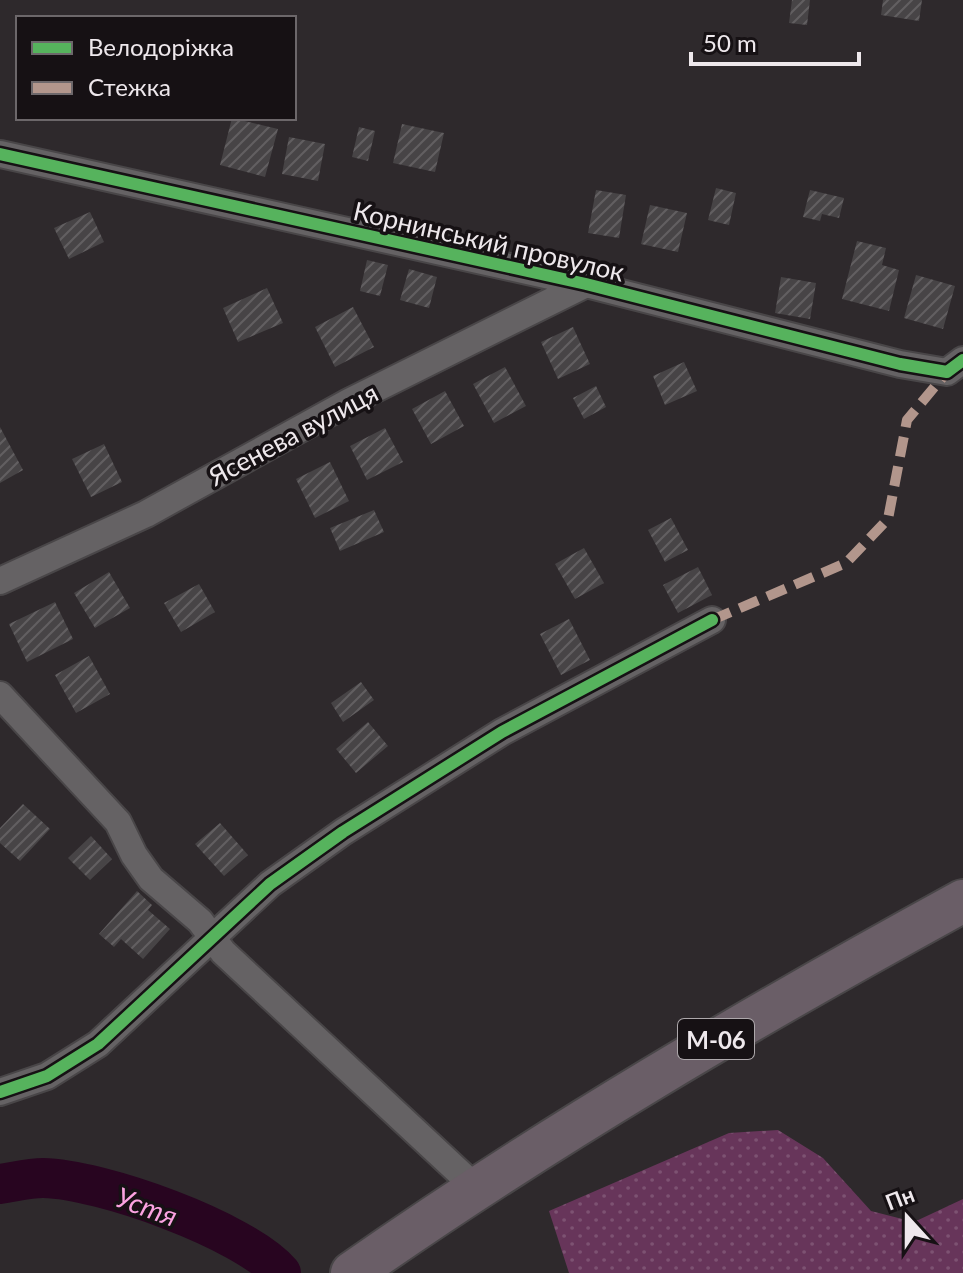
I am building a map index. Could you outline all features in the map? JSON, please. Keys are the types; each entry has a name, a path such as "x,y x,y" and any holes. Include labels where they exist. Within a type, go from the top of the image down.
{"highway":[{"name":"М-06","path":"357,1269 476,1188 780,1002 963,901"}],"street":[{"name":"Корнинський провулок","path":"0,154 586,284 900,364 947,372 963,360"},
{"name":"Ясенева вулиця","path":"0,581 146,514 349,402 586,284"},
{"path":"0,1092 47,1076 98,1044 214,940 270,884 343,832 502,732 712,620"},
{"path":"0,695 118,822 134,855 151,879 200,921 223,952 476,1188"}],"shaded area":[{"path":"778,1130 823,1158 871,1211 914,1222 963,1199 963,1273 569,1273 549,1211 729,1133"}],"building":[{"path":"792,0 810,0 807,25 789,23"},
{"path":"883,0 922,0 919,21 881,15"},
{"path":"231,120 278,129 265,177 220,165"},
{"path":"402,124 444,133 435,172 393,163"},
{"path":"359,127 375,131 368,161 352,157"},
{"path":"289,137 325,144 318,181 282,174"},
{"path":"716,188 736,193 729,225 708,220"},
{"path":"596,190 626,195 619,238 588,233"},
{"path":"810,190 844,198 839,218 822,214 820,221 803,217"},
{"path":"650,205 687,213 678,252 641,244"},
{"path":"90,212 104,242 69,259 54,228"},
{"path":"857,241 886,248 882,265 899,270 889,311 842,299"},
{"path":"367,260 388,265 380,296 360,291"},
{"path":"409,269 437,277 429,308 400,300"},
{"path":"916,275 955,286 943,329 904,318"},
{"path":"781,277 816,283 810,319 775,313"},
{"path":"267,288 283,323 238,342 223,308"},
{"path":"353,307 374,347 335,367 315,327"},
{"path":"573,327 590,364 558,379 541,342"},
{"path":"684,362 697,391 665,405 653,376"},
{"path":"505,367 526,406 494,423 473,384"},
{"path":"596,386 606,407 584,419 573,398"},
{"path":"445,391 464,426 431,444 412,409"},
{"path":"0,427 23,470 0,483"},
{"path":"385,428 403,462 367,480 350,446"},
{"path":"104,444 122,482 91,497 72,459"},
{"path":"330,462 349,501 315,518 296,479"},
{"path":"374,510 384,532 340,551 330,528"},
{"path":"671,518 688,550 665,562 648,530"},
{"path":"584,548 604,583 575,599 555,564"},
{"path":"698,567 712,595 678,613 663,585"},
{"path":"109,572 130,608 95,628 74,593"},
{"path":"199,584 215,612 181,632 164,603"},
{"path":"55,602 73,639 27,662 9,624"},
{"path":"569,619 590,660 561,675 540,634"},
{"path":"89,656 110,694 76,713 55,675"},
{"path":"361,682 374,700 343,722 331,703"},
{"path":"368,722 388,746 356,773 336,749"},
{"path":"23,804 50,829 20,861 0,843 0,828"},
{"path":"220,823 248,855 224,876 195,844"},
{"path":"91,836 112,859 90,880 68,858"},
{"path":"137,891 152,905 148,910 170,929 143,959 121,939 114,947 99,934"}],"waterway":[{"name":"Устя","path":"0,1184 43,1178 99,1187 134,1197 236,1240 281,1273"}],"marked path":[{"path":"712,620 846,563 888,519 907,420 947,372"}],"cycle path":[{"path":"0,154 586,284 900,364 947,372 963,360"},
{"path":"0,1092 47,1076 98,1044 270,884 343,832 502,732 712,620"}]}
